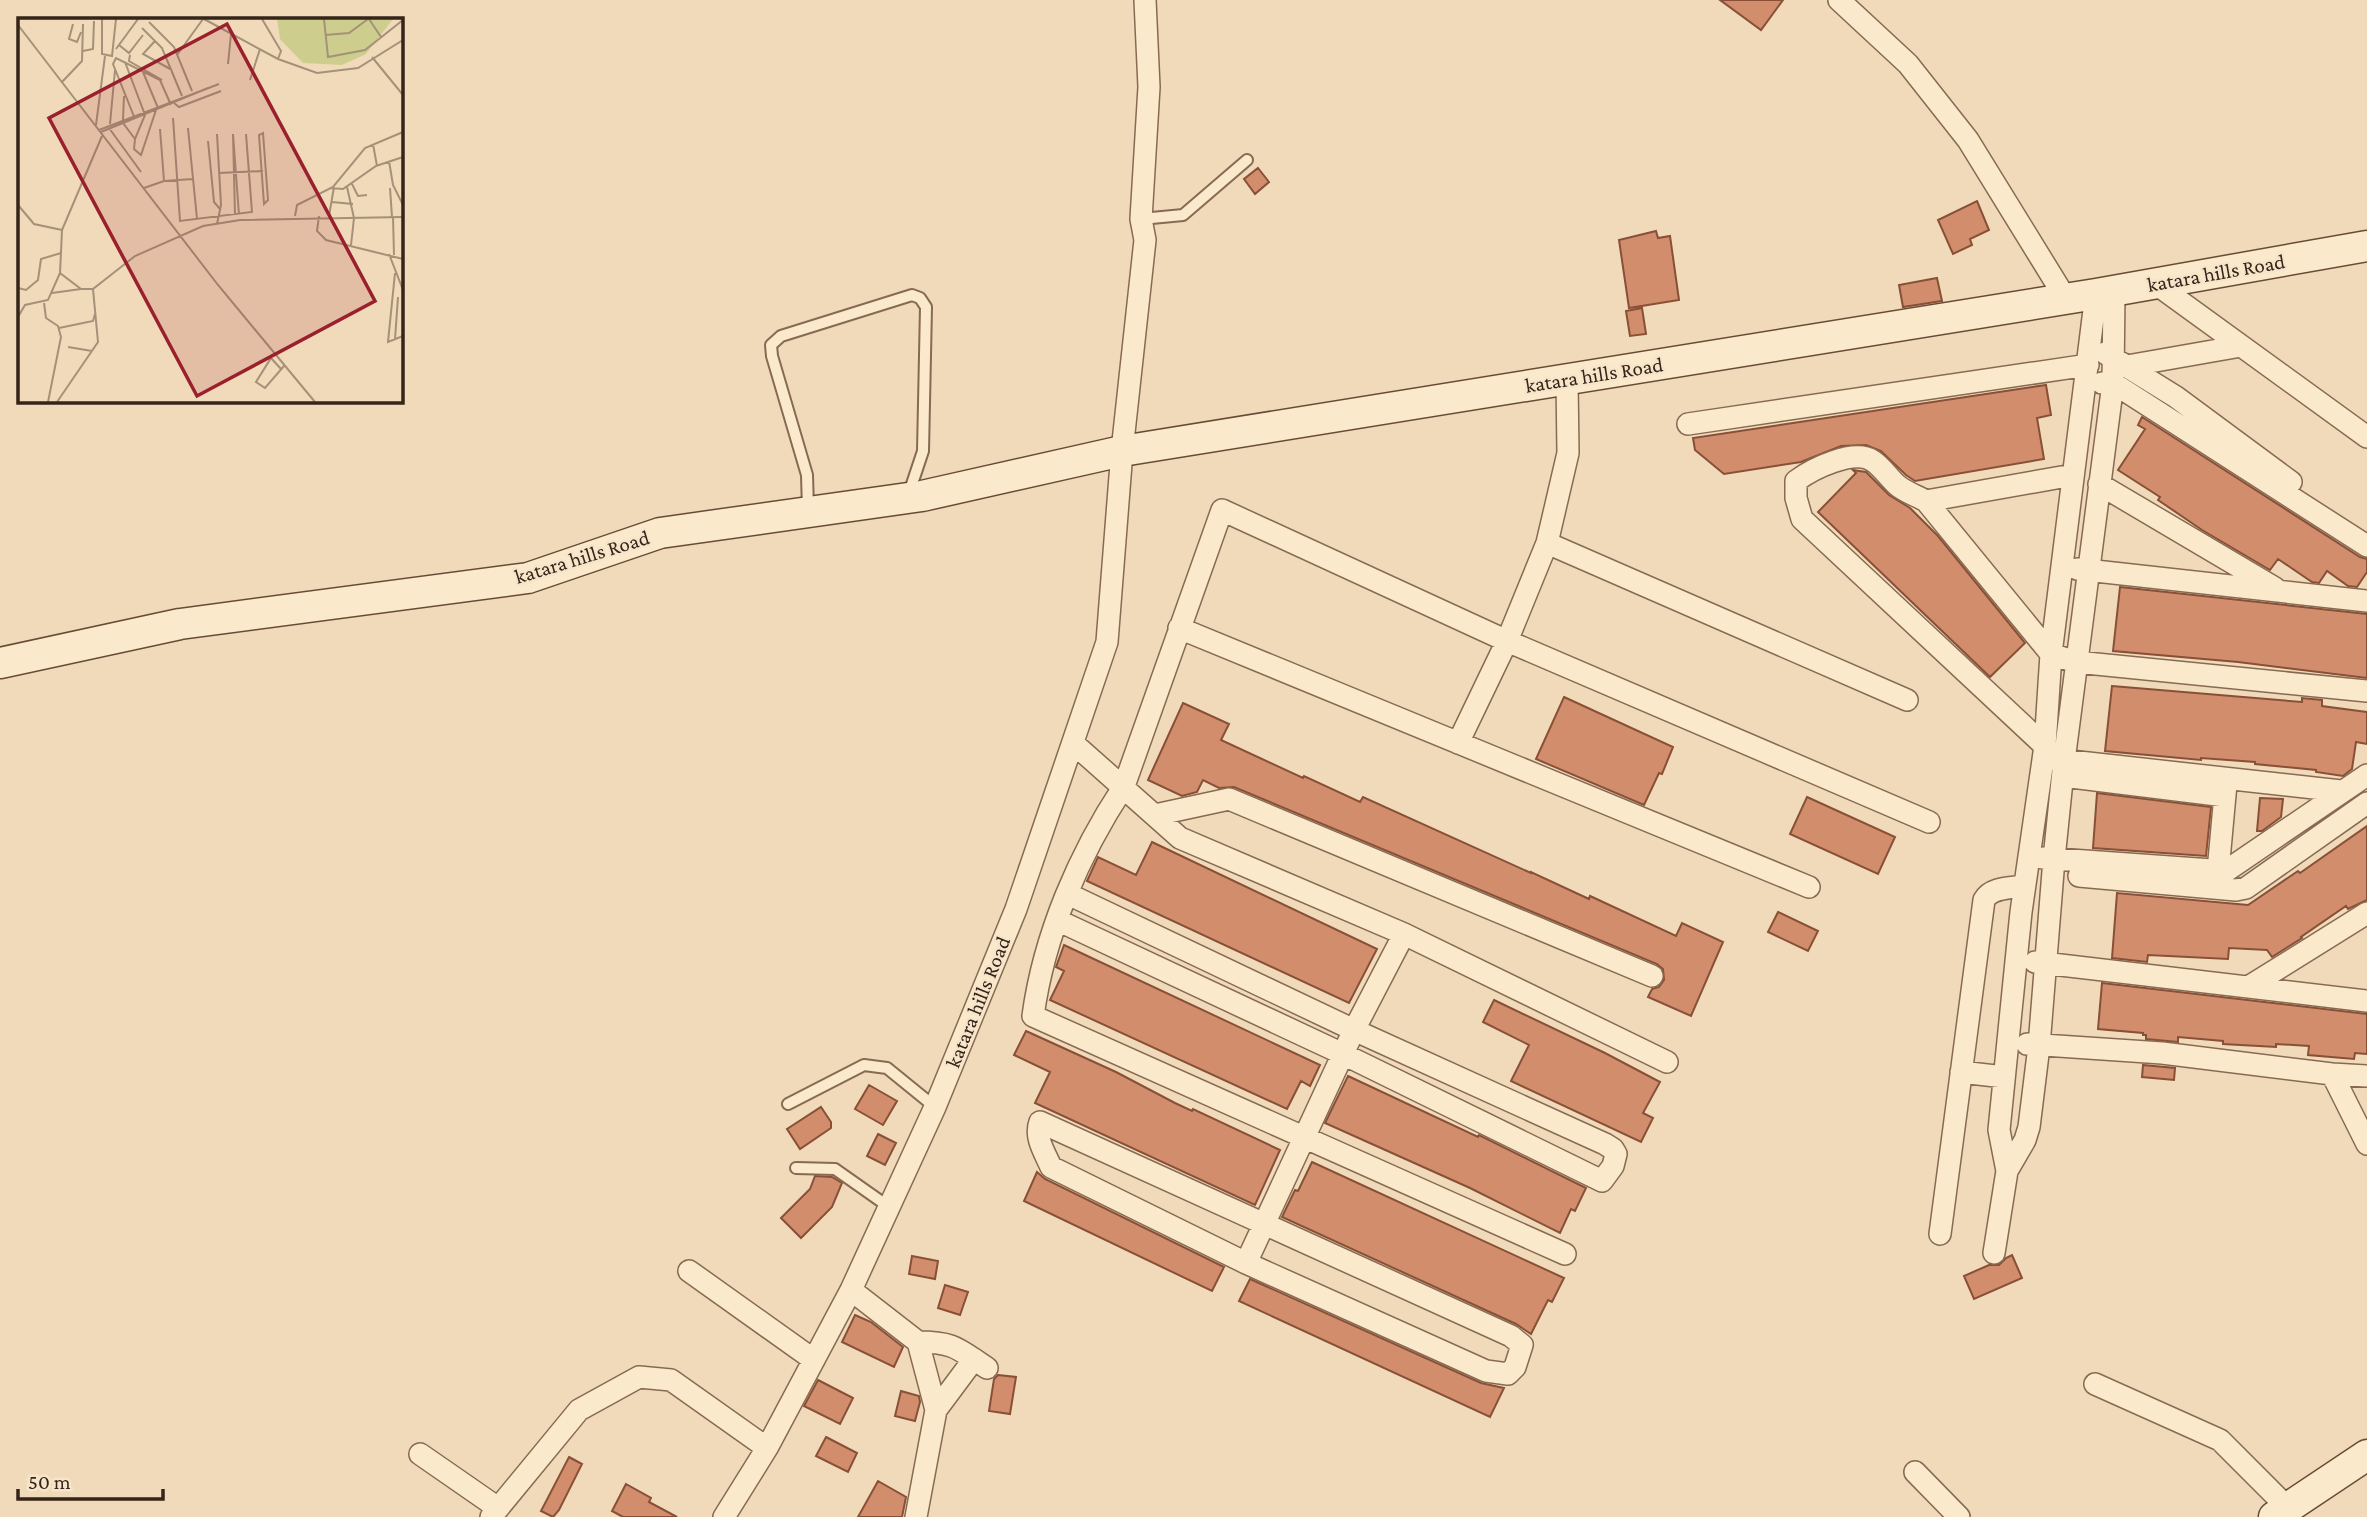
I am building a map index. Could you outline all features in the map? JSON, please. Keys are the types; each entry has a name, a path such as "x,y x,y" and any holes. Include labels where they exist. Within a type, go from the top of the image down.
{"main road":[{"name":"katara hills Road","path":"0,663 180,624 528,578 660,533 907,498 1122,451 2105,293 2367,247"},
{"path":"2281,1512 2367,1455"}],"street":[{"name":"katara hills Road","path":"728,1515 851,1290 935,1107 1016,909 1107,642 1122,451 1145,240 1141,219 1149,87 1145,0"},
{"path":"1839,0 1908,64 1968,140 2066,299"},
{"path":"2156,284 2367,437"},
{"path":"1994,1253 2007,1171 1999,1130 2024,886 2076,662 2113,383 2121,362 2105,293"},
{"path":"2007,1171 2025,1140 2029,1127 2039,1046 2054,866 2051,654 2088,365 2105,293"},
{"path":"1688,424 2088,365 2241,346"},
{"path":"2121,362 2176,397 2291,483"},
{"path":"2088,365 2367,546"},
{"path":"1458,743 1507,641 1547,543 1568,453 1567,380"},
{"path":"2341,791 2226,787 2054,760 1802,519 1796,498 1796,481 1806,473 1838,460 1859,456 1872,460 1899,487 1926,501 2051,654 2076,662 2367,691"},
{"path":"1926,501 2073,475"},
{"path":"2099,484 2281,592"},
{"path":"1565,1254 1032,1016 1037,985 1057,919 1099,824 1124,786 1222,510 1507,641 1929,822"},
{"path":"1547,543 1907,700"},
{"path":"2062,567 2367,601"},
{"path":"1179,628 1809,887"},
{"path":"1073,743 1180,838 1404,934 1667,1062"},
{"path":"2054,866 2226,871 2367,775"},
{"path":"2218,871 2226,787"},
{"path":"1155,815 1229,799 1653,975"},
{"path":"2029,856 2054,866 2236,890 2246,888 2367,803"},
{"path":"1940,1234 1984,900 1987,894 1994,891 2024,886"},
{"path":"1057,919 1343,1054 1602,1181 1613,1166 1616,1154 1605,1144 1354,1030 1068,894"},
{"path":"2250,986 2367,913"},
{"path":"1246,1263 1354,1030 1404,934"},
{"path":"2016,960 2367,1001"},
{"path":"2008,1041 2039,1046 2162,1053 2367,1076"},
{"path":"1961,1072 2004,1077"},
{"path":"2332,1074 2367,1144"},
{"path":"1040,1122 1265,1224 1511,1336 1521,1345 1515,1367 1508,1374 1486,1371 1246,1263 1051,1167 1040,1141 1038,1126 1040,1122"},
{"path":"689,1271 814,1360"},
{"path":"851,1290 918,1342 936,1410 916,1517"},
{"path":"918,1342 944,1342 981,1363 936,1410"},
{"path":"420,1454 495,1512 579,1410 639,1377 671,1380 767,1447"},
{"path":"2095,1384 2220,1440 2281,1512"},
{"path":"1915,1472 1959,1517"}],"lane":[{"path":"1141,219 1183,215 1247,160"},
{"path":"808,512 807,475 771,345 781,336 912,295 920,298 926,307 923,451 907,498"},
{"path":"788,1104 864,1065 887,1068 935,1107"},
{"path":"796,1168 835,1169 889,1207"}],"building":[{"path":"1720,0 1783,0 1761,30"},
{"path":"1258,168 1269,182 1255,194 1244,179"},
{"path":"1977,201 1989,230 1970,239 1972,245 1953,254 1938,220"},
{"path":"1656,231 1658,238 1670,236 1679,300 1629,308 1619,240"},
{"path":"1937,278 1942,301 1903,307 1899,285"},
{"path":"1642,308 1646,334 1630,336 1626,311"},
{"path":"2046,385 2051,415 2037,418 2044,459 1915,481 1881,451 1866,445 1841,446 1801,462 1724,474 1695,450 1693,438"},
{"path":"2142,417 2367,559 2367,572 2357,587 2348,586 2327,571 2319,583 2312,582 2278,559 2270,570 2202,530 2158,500 2160,497 2118,470 2145,429 2138,425"},
{"path":"1853,470 1866,472 1889,495 1910,508 1938,536 2025,643 1990,677 1818,512 1856,473"},
{"path":"2120,587 2367,614 2367,678 2238,662 2113,651"},
{"path":"2112,686 2302,702 2302,698 2322,700 2322,706 2367,712 2367,744 2356,742 2352,769 2343,776 2255,762 2105,751"},
{"path":"1564,697 1673,747 1662,774 1659,773 1644,805 1536,759"},
{"path":"1183,703 1229,724 1221,740 1303,778 1304,776 1360,802 1363,797 1676,936 1682,923 1723,942 1691,1016 1648,997 1652,989 1659,987 1664,980 1663,969 1657,964 1234,787 1219,788 1203,780 1197,792 1182,796 1148,780"},
{"path":"2097,793 2211,807 2206,856 2093,848"},
{"path":"1807,797 1895,837 1878,874 1790,834"},
{"path":"2260,798 2283,799 2281,817 2262,831 2257,831"},
{"path":"2367,826 2367,900 2348,909 2346,906 2272,957 2267,950 2229,948 2228,959 2148,955 2147,962 2112,958 2117,893 2248,905 2298,871 2300,873"},
{"path":"1152,842 1377,949 1349,1003 1087,881 1098,857 1136,875"},
{"path":"1778,912 1818,931 1808,951 1768,932"},
{"path":"1064,945 1320,1065 1310,1086 1301,1081 1287,1109 1050,1000 1064,971 1056,967"},
{"path":"2102,983 2367,1014 2367,1054 2355,1053 2354,1059 2308,1055 2309,1046 2223,1044 2223,1041 2178,1037 2178,1042 2146,1039 2143,1033 2098,1029"},
{"path":"1494,1000 1660,1082 1643,1113 1653,1118 1641,1142 1511,1081 1529,1045 1483,1022"},
{"path":"1026,1031 1280,1150 1255,1205 1035,1103 1050,1072 1014,1055"},
{"path":"2143,1065 2175,1068 2174,1080 2142,1077"},
{"path":"1348,1076 1478,1137 1479,1135 1586,1188 1575,1211 1571,1209 1560,1233 1470,1188 1325,1123"},
{"path":"869,1085 897,1101 883,1125 855,1109"},
{"path":"821,1107 831,1122 831,1128 800,1149 787,1129"},
{"path":"878,1134 896,1143 885,1165 867,1156"},
{"path":"1312,1162 1564,1278 1552,1302 1548,1300 1531,1334 1516,1324 1282,1217"},
{"path":"1037,1172 1045,1179 1224,1267 1212,1291 1024,1201"},
{"path":"815,1176 832,1177 842,1183 832,1207 801,1238 781,1218 810,1189"},
{"path":"2012,1255 2022,1278 1974,1299 1964,1276 1989,1265 1999,1265"},
{"path":"912,1256 938,1261 935,1279 909,1274"},
{"path":"1250,1279 1481,1383 1504,1388 1490,1417 1239,1301"},
{"path":"945,1285 968,1292 960,1315 938,1308"},
{"path":"855,1315 871,1322 903,1347 894,1367 842,1342"},
{"path":"998,1375 1016,1377 1010,1414 989,1411 994,1379"},
{"path":"818,1380 853,1398 840,1424 804,1406"},
{"path":"901,1391 919,1396 915,1421 895,1416"},
{"path":"826,1437 857,1453 848,1472 816,1456"},
{"path":"569,1457 582,1464 553,1517 541,1511"},
{"path":"878,1481 906,1497 902,1517 858,1517"},
{"path":"626,1484 651,1498 649,1502 677,1517 623,1517 612,1511"}]}
